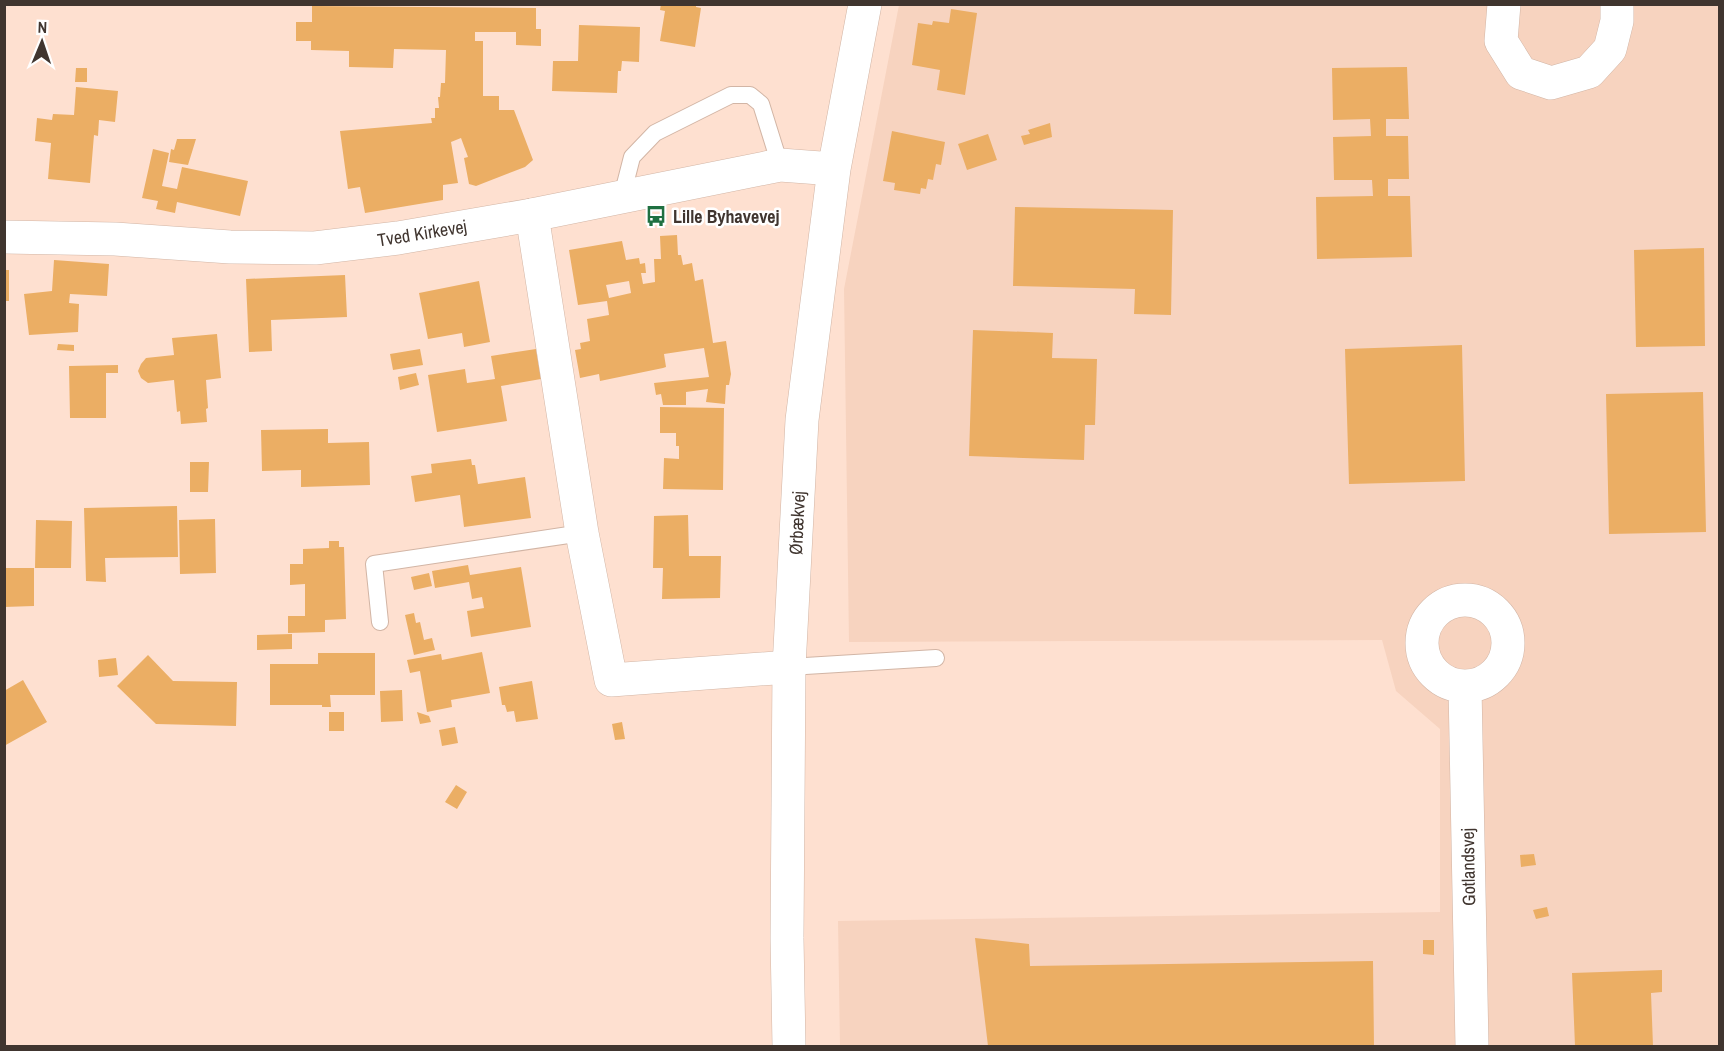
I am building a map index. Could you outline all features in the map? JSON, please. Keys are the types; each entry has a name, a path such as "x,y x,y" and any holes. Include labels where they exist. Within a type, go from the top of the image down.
{"street":[{"name":"Ørbækvej","path":"789,1047 787,938 789,667 802,420 834,169 865,4"},
{"path":"1504,4 1501,41 1521,73 1551,83 1589,72 1610,49 1617,21 1617,4"},
{"name":"Tved Kirkevej","path":"4,237 115,239 230,247 315,248 398,238 532,215 780,165 834,169"},
{"path":"532,215 582,533 611,680 789,667"},
{"name":"Gotlandsvej","path":"1465,687 1472,1047"}],"lane":[{"path":"622,196 632,157 655,132 731,95 750,95 761,104 780,165"},
{"path":"380,622 374,564 582,533"},
{"path":"789,667 936,658"}],"shaded area":[{"path":"899,5 1719,5 1719,1046 840,1046 838,921 1440,912 1440,729 1396,691 1382,640 849,642 844,289"}],"building":[{"path":"661,4 696,4 696,7 701,8 695,47 660,41 665,11 660,10"},
{"path":"312,6 536,8 536,29 541,29 541,46 516,45 516,32 475,32 475,41 483,41 483,96 499,96 499,110 514,110 533,160 525,167 476,186 469,184 464,158 468,157 461,138 451,142 458,183 443,185 443,200 365,213 360,187 348,189 340,131 432,123 431,118 435,118 435,108 439,108 438,97 440,97 441,83 445,83 446,50 394,49 393,68 349,67 349,51 311,50 311,41 296,41 296,22 312,22"},
{"path":"951,9 977,13 965,95 937,90 940,70 912,65 918,23 932,25 933,21 949,23"},
{"path":"579,25 640,27 639,62 622,61 621,71 618,71 617,93 552,91 553,61 578,61"},
{"path":"1407,67 1409,119 1386,119 1386,136 1408,136 1409,179 1388,179 1388,196 1410,196 1412,257 1317,259 1316,197 1373,196 1372,180 1334,180 1333,137 1371,136 1370,119 1333,120 1332,68"},
{"path":"76,68 87,68 87,82 75,82"},
{"path":"76,87 118,91 115,122 99,120 98,136 94,135 90,183 48,179 51,143 35,141 37,118 52,120 53,114 74,115"},
{"path":"1050,123 1052,137 1024,145 1021,136 1030,134 1028,130"},
{"path":"892,131 945,142 941,165 936,164 933,180 928,179 926,189 921,188 920,194 894,190 895,183 883,181"},
{"path":"988,134 997,160 967,170 958,144"},
{"path":"177,139 196,139 188,165 169,162 171,149 174,150"},
{"path":"153,149 169,153 162,186 177,189 182,167 248,181 240,216 177,202 175,213 156,209 158,201 142,198"},
{"path":"1015,207 1173,210 1171,315 1134,314 1135,289 1013,286"},
{"path":"677,235 678,255 681,255 683,265 692,263 695,281 703,279 713,343 726,341 731,374 729,385 726,385 725,404 706,402 708,389 686,392 686,405 663,405 661,394 656,395 654,383 709,377 704,348 664,354 666,367 663,368 600,381 599,374 580,378 575,350 581,349 580,343 590,341 587,319 609,315 607,301 578,305 569,250 622,241 626,260 639,258 640,264 645,263 646,273 641,273 643,284 655,282 654,259 661,259 660,236","holes":["629,281 631,293 609,298 606,285"]},
{"path":"1704,248 1705,346 1636,347 1634,250"},
{"path":"54,260 109,264 107,296 70,294 69,303 79,304 78,332 29,335 24,294 52,291"},
{"path":"4,270 9,270 9,301 4,301"},
{"path":"345,275 347,317 271,320 272,351 249,352 246,279"},
{"path":"479,281 490,342 464,347 462,333 428,339 419,293"},
{"path":"973,330 1053,333 1052,358 1097,359 1095,425 1085,425 1084,460 969,456"},
{"path":"217,334 221,378 206,380 207,422 181,424 180,411 177,412 174,380 148,383 141,378 138,371 146,358 174,355 172,338"},
{"path":"58,344 74,345 74,351 57,350"},
{"path":"1462,345 1465,481 1349,484 1345,349"},
{"path":"420,349 423,365 393,370 390,354"},
{"path":"536,349 541,379 501,386 507,421 437,432 428,375 465,369 467,383 495,379 491,356"},
{"path":"118,365 118,373 106,373 106,418 70,418 69,366"},
{"path":"416,373 419,385 400,390 398,377"},
{"path":"1703,392 1706,532 1609,534 1606,394"},
{"path":"660,407 724,408 723,490 663,489 664,458 679,459 679,446 676,446 676,433 660,433"},
{"path":"328,429 328,443 369,442 370,485 301,487 301,470 262,471 261,430"},
{"path":"471,459 472,465 475,465 478,484 525,477 531,518 464,527 460,495 415,502 411,476 432,473 431,464"},
{"path":"190,462 209,462 208,492 190,492"},
{"path":"177,506 178,557 105,558 106,582 86,581 84,508"},
{"path":"688,515 689,556 721,556 720,598 662,599 663,568 653,568 654,516"},
{"path":"215,519 216,573 180,574 179,520"},
{"path":"36,520 72,521 71,568 35,568"},
{"path":"329,541 339,541 339,547 344,547 346,619 325,620 325,632 288,633 288,616 305,616 305,584 290,585 290,564 303,564 303,549 329,548"},
{"path":"468,565 470,575 521,567 531,627 471,637 467,611 484,608 482,597 472,599 469,582 435,588 432,571"},
{"path":"4,568 34,568 34,606 4,607"},
{"path":"429,573 432,586 414,590 411,577"},
{"path":"414,613 416,623 420,622 424,640 432,638 435,650 414,655 405,615"},
{"path":"292,634 292,649 257,650 257,635"},
{"path":"482,652 490,693 451,700 452,707 427,712 420,671 410,673 407,660 441,654 442,660"},
{"path":"318,653 375,653 375,695 330,695 331,707 270,705 270,664 318,664"},
{"path":"148,655 173,681 237,682 236,726 156,724 117,686"},
{"path":"116,658 118,675 99,677 98,660"},
{"path":"23,680 47,722 4,746 4,691"},
{"path":"532,681 538,719 516,722 514,711 507,712 505,705 502,705 499,687"},
{"path":"402,690 403,721 381,722 380,691"},
{"path":"329,712 344,712 344,731 329,731"},
{"path":"417,712 429,716 431,722 420,724"},
{"path":"622,722 625,739 615,740 612,724"},
{"path":"455,727 458,743 442,746 439,730"},
{"path":"456,785 467,792 457,809 445,802"},
{"path":"1534,854 1536,865 1521,867 1520,855"},
{"path":"1547,907 1549,916 1536,919 1533,910"},
{"path":"975,938 1029,944 1030,966 1373,961 1374,1046 988,1046"},
{"path":"1423,940 1434,940 1434,955 1423,954"},
{"path":"1662,970 1662,992 1651,993 1653,1046 1575,1046 1572,973"}],"place":[{"name":"Lille Byhavevej","path":"656,216"}]}
